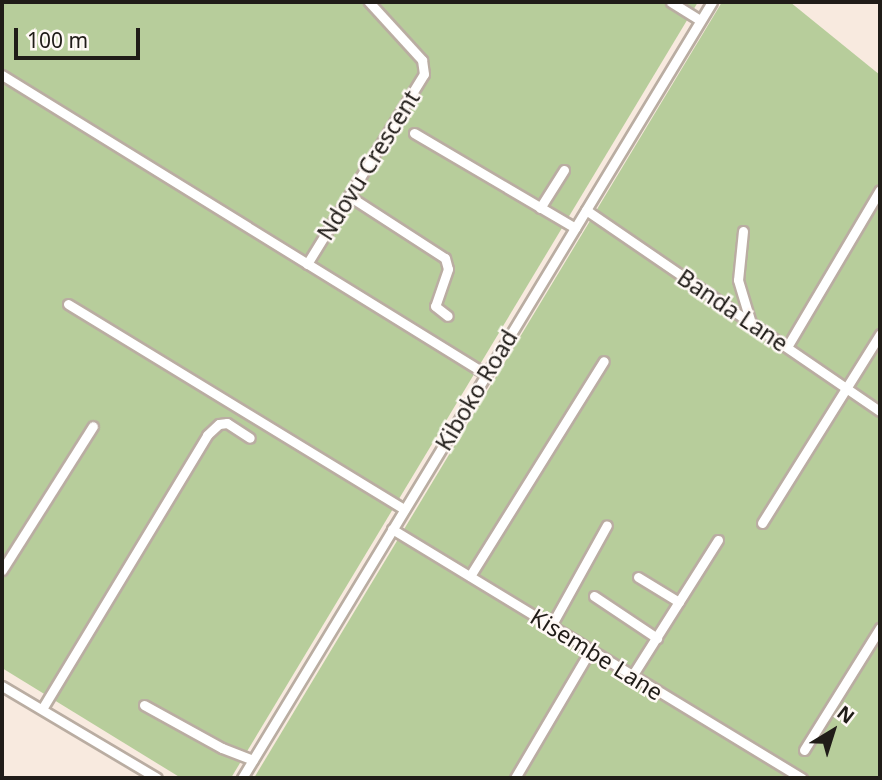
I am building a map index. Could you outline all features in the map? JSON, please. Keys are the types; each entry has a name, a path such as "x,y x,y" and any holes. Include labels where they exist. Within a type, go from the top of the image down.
{"street":[{"name":"Ndovu Crescent","path":"307,264 424,74 422,60 369,2"},
{"path":"671,2 700,20"},
{"name":"Kiboko Road","path":"242,778 712,2"},
{"path":"2,75 486,374"},
{"path":"414,133 575,228"},
{"path":"540,208 564,170"},
{"path":"787,347 880,190"},
{"path":"349,196 445,258 448,269 435,306 449,316"},
{"name":"Banda Lane","path":"586,210 880,411"},
{"path":"743,230 738,280 751,323"},
{"path":"68,304 404,509"},
{"path":"762,523 880,334"},
{"path":"470,576 604,361"},
{"path":"42,709 207,435 219,424 227,423 250,438"},
{"path":"2,570 93,426"},
{"path":"551,626 607,525"},
{"name":"Kisembe Lane","path":"392,528 795,777"},
{"path":"632,676 718,540"},
{"path":"638,577 679,602"},
{"path":"594,596 657,638"},
{"path":"804,750 880,628"},
{"path":"515,778 591,649"},
{"path":"2,686 157,778"},
{"path":"144,705 206,740 253,760"}],"green space":[{"path":"2,2 698,2 231,778 181,778 2,668"},
{"path":"722,2 790,2 880,75 880,778 254,778"}]}
